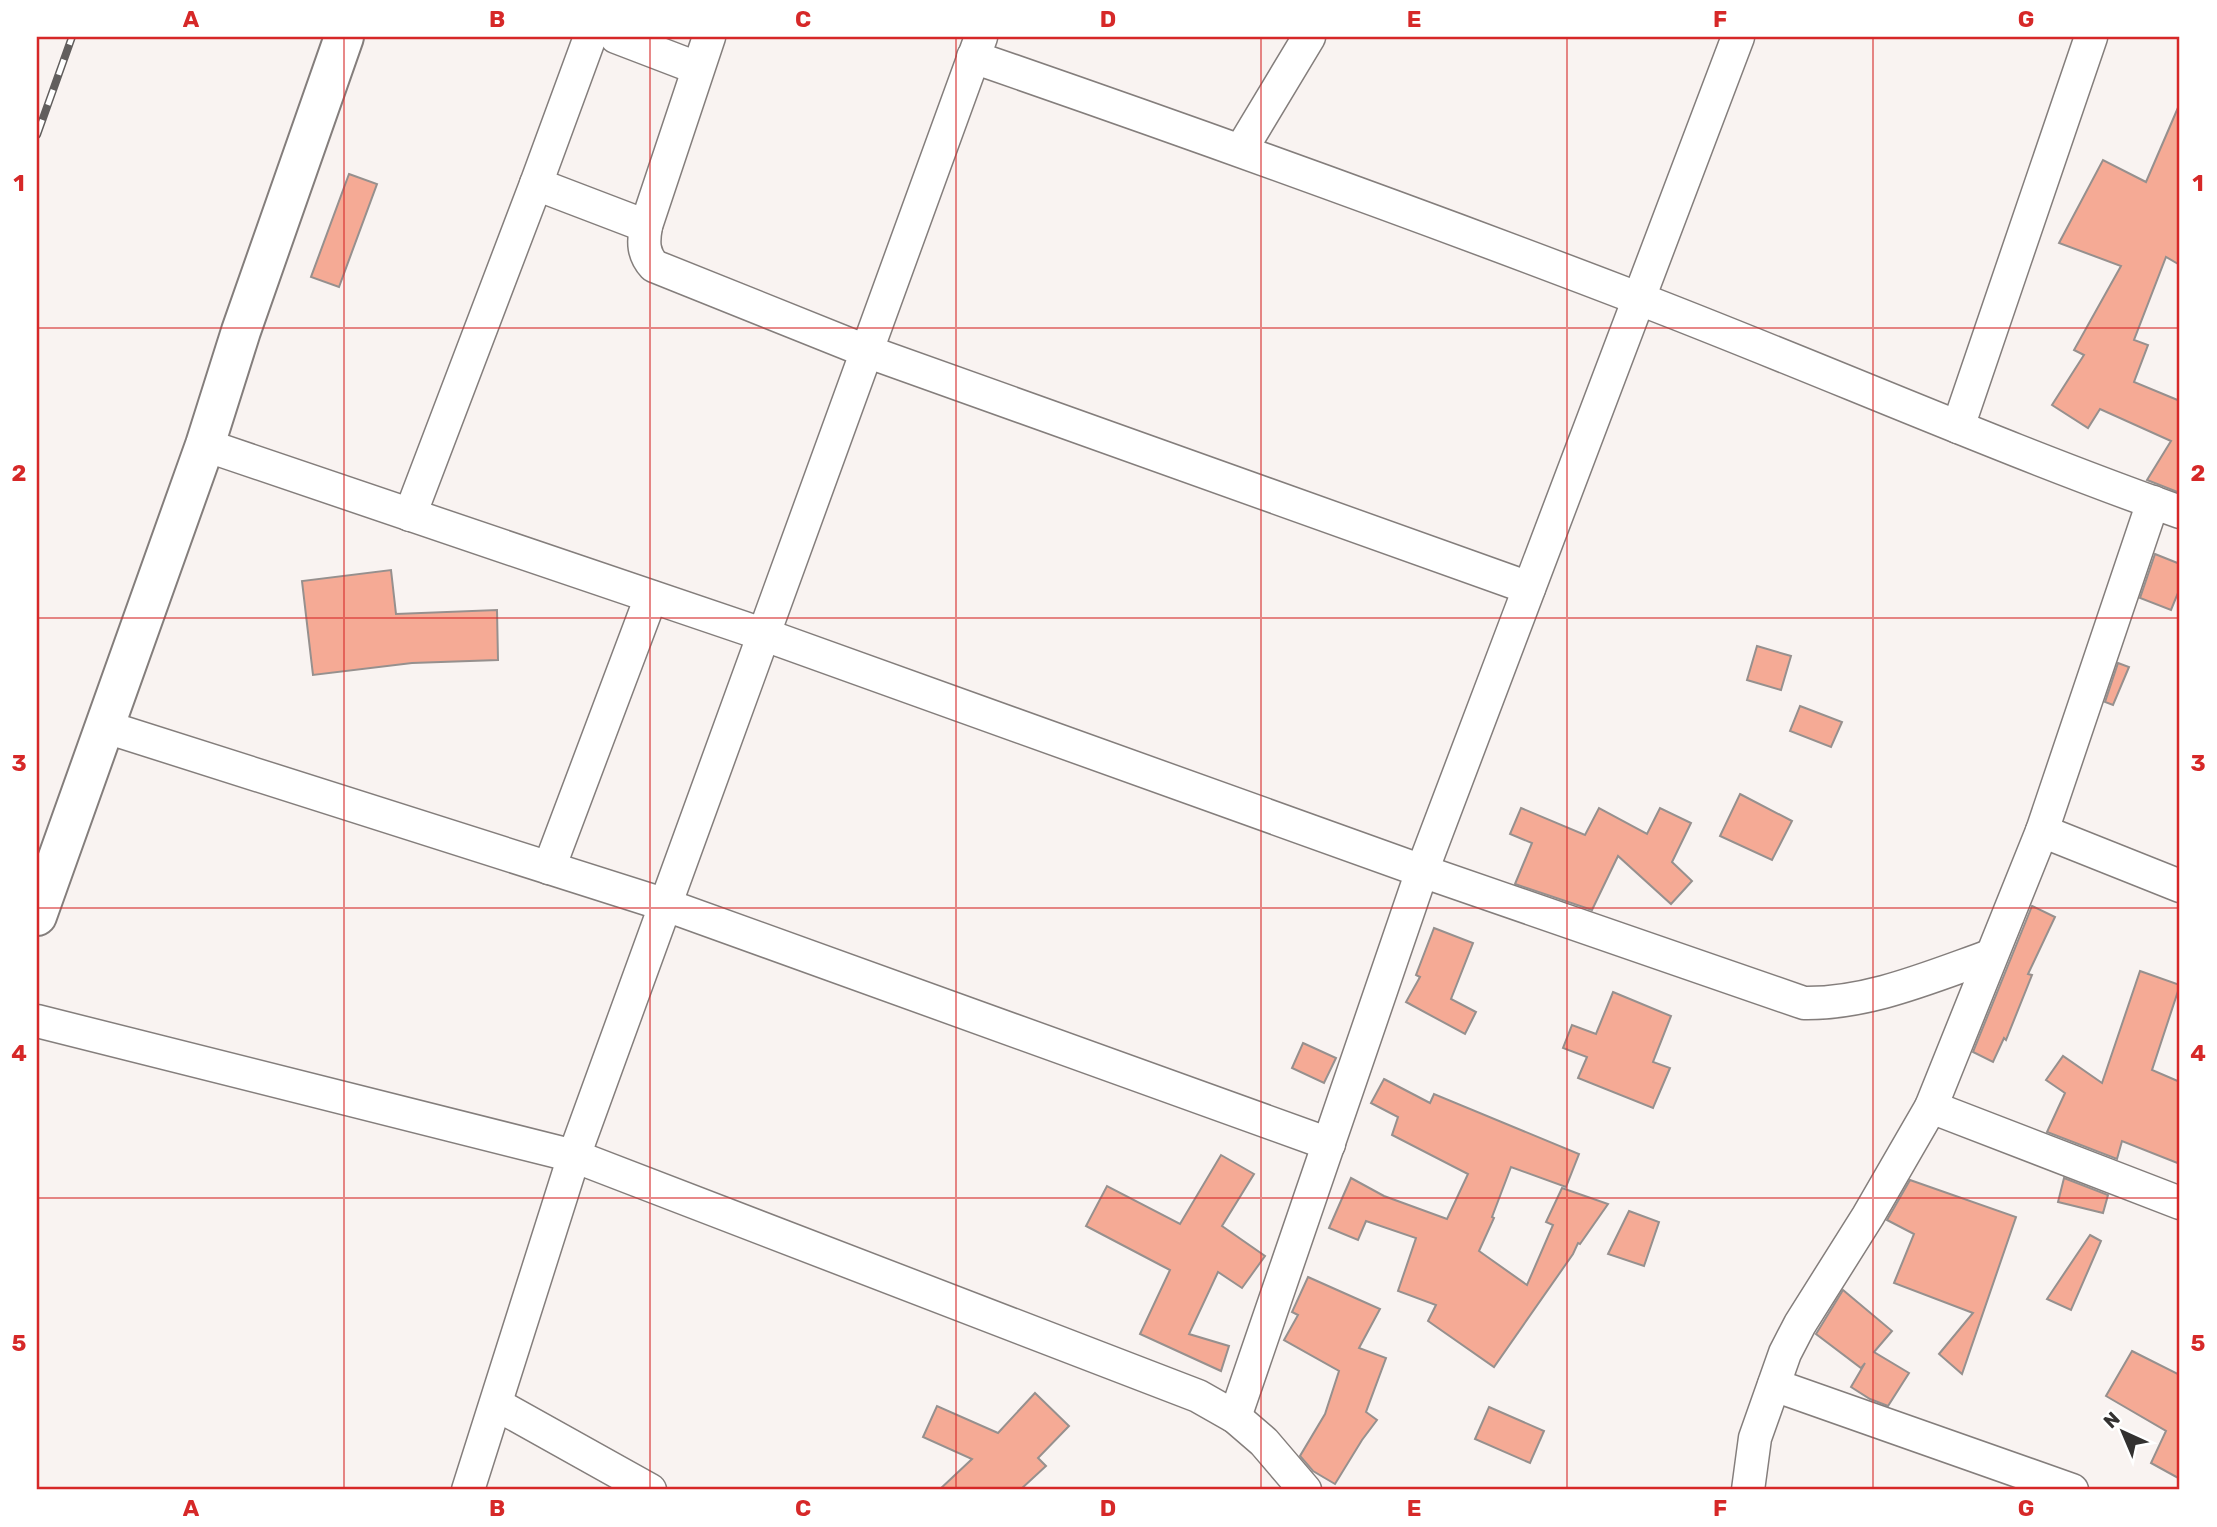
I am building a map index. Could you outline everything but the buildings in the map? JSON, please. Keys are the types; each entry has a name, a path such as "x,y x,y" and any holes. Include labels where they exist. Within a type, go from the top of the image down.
{"street":[{"path":"37,916 205,445 241,331 344,37"},
{"path":"410,515 590,37"},
{"path":"616,37 697,68"},
{"path":"709,37 646,226 643,240 648,259 654,266 866,351 1529,588"},
{"path":"1241,150 1309,37"},
{"path":"1235,1417 1422,871 1738,37"},
{"path":"1958,427 2091,37"},
{"path":"468,1490 573,1156 977,47 1241,150 1638,299 2166,507 2042,831 1931,1107 1785,1353 1755,1438 1748,1490"},
{"path":"536,184 646,226"},
{"path":"205,445 765,635 1422,871 1804,1003 1828,1003 1870,995 1990,956"},
{"path":"549,868 651,597"},
{"path":"103,726 666,905 1329,1144"},
{"path":"2042,831 2180,886"},
{"path":"37,1021 573,1156 1198,1396 1235,1417 1264,1442 1305,1490"},
{"path":"1931,1107 2180,1203"},
{"path":"1774,1385 2072,1490"},
{"path":"496,1404 650,1490"}],"railway":[{"path":"37,135 72,37"}]}
